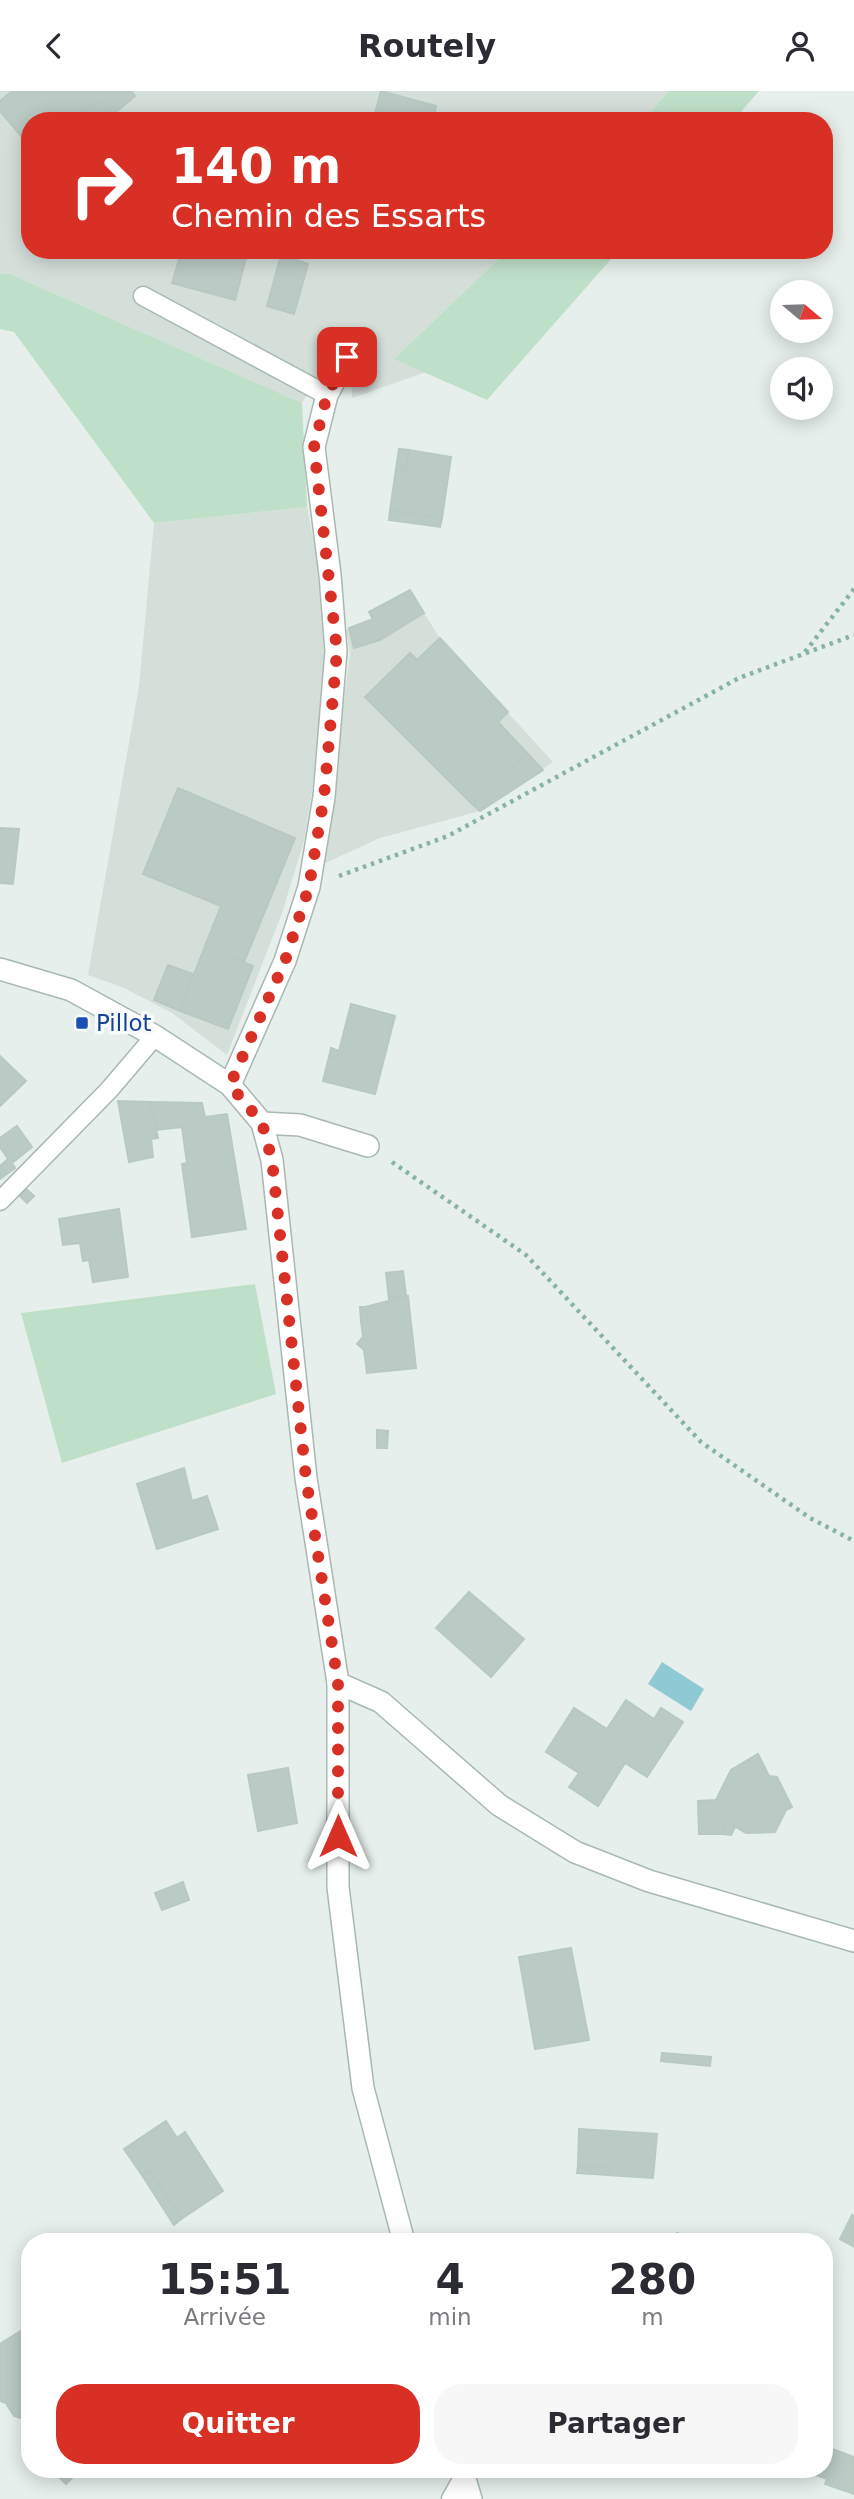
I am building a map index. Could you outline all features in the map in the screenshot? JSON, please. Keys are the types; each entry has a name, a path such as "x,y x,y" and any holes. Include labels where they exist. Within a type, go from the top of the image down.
{"street":[{"path":"230,1085 285,961 309,887 324,797 337,651 314,447 327,395 347,357"},
{"path":"0,969 71,990 155,1036 230,1085 262,1123 272,1160 306,1478 338,1683 338,1887 363,2088 402,2233"},
{"path":"262,1123 300,1125 368,1146"},
{"path":"338,1683 382,1702 499,1805 575,1852 649,1881 854,1941"},
{"path":"465,2478 471,2499"}],"lane":[{"path":"143,296 327,395"},
{"path":"0,1201 108,1090 155,1036"},
{"path":"451,2499 461,2478"}],"path":[{"path":"805,653 854,589"},
{"path":"309,887 448,836 739,678 854,635"},
{"path":"368,1146 526,1255 701,1442 810,1518 854,1541"}],"shaded area":[{"path":"0,91 669,91 651,112 21,112 21,259 499,259 395,358 426,372 352,398 351,358 341,336 302,403 10,274 0,274"},
{"path":"307,507 316,554 325,665 312,792 304,841 282,913 227,1055 172,1013 124,988 88,975 139,686 154,523"},
{"path":"410,590 439,637 553,762 480,811 380,838 323,864 350,654 346,630 372,619 368,612"}],"green space":[{"path":"669,91 759,91 741,112 651,112"},
{"path":"499,259 611,259 487,400 394,359"},
{"path":"0,274 10,274 302,403 307,507 154,523 14,332 0,329"},
{"path":"255,1284 276,1394 62,1463 21,1313"}],"water":[{"path":"662,1662 704,1689 691,1711 648,1684"}],"building":[{"path":"12,91 131,91 135,96 116,112 110,112 100,100 86,112 21,112 21,136 0,111 0,101"},
{"path":"381,91 436,106 435,112 375,112"},
{"path":"100,100 110,112 86,112"},
{"path":"179,259 246,259 235,300 172,283"},
{"path":"280,259 293,259 308,264 294,314 267,306"},
{"path":"399,449 409,450 406,471 396,469"},
{"path":"409,450 451,457 442,518 390,511 396,469 406,471"},
{"path":"390,511 442,518 440,527 389,520"},
{"path":"410,590 424,613 380,640 354,648 349,628 373,619 369,612"},
{"path":"440,638 508,712 498,722 527,753 472,804 365,697 410,653 417,660"},
{"path":"527,753 543,770 480,811 472,804"},
{"path":"178,788 295,838 244,962 205,946 221,906 143,874"},
{"path":"0,828 19,829 13,884 0,883"},
{"path":"205,946 253,966 228,1029 180,1011"},
{"path":"168,965 193,974 180,1011 154,1000"},
{"path":"351,1004 395,1016 375,1094 323,1081 329,1057 337,1059"},
{"path":"331,1048 339,1051 337,1059 329,1057"},
{"path":"0,1056 26,1081 0,1106"},
{"path":"118,1101 150,1102 158,1138 151,1139 153,1157 129,1162"},
{"path":"150,1102 202,1103 205,1117 227,1114 246,1229 192,1237 182,1164 187,1163 182,1127 157,1130"},
{"path":"17,1126 32,1147 12,1163 15,1168 0,1179 0,1166 8,1159 0,1147 0,1138"},
{"path":"24,1187 34,1196 27,1203 18,1194"},
{"path":"119,1209 128,1277 93,1282 89,1260 83,1261 80,1243 63,1245 59,1219"},
{"path":"403,1271 406,1296 389,1299 386,1273"},
{"path":"408,1296 416,1368 367,1373 364,1350 357,1344 363,1337 361,1321 367,1320 365,1307"},
{"path":"360,1307 365,1307 367,1320 361,1321"},
{"path":"377,1430 388,1431 387,1448 377,1448"},
{"path":"184,1468 192,1501 207,1496 218,1529 157,1549 137,1484"},
{"path":"469,1592 524,1639 491,1677 436,1628"},
{"path":"626,1700 654,1719 661,1708 683,1722 647,1777 625,1763 598,1806 569,1787 579,1773 546,1752 574,1708 607,1729"},
{"path":"758,1754 769,1776 777,1777 792,1807 786,1810 775,1832 746,1833 727,1822 721,1834 699,1834 698,1801 716,1800 731,1770"},
{"path":"288,1768 297,1823 258,1831 248,1775"},
{"path":"727,1822 735,1827 731,1835 721,1834"},
{"path":"183,1882 189,1900 162,1910 155,1893"},
{"path":"571,1948 589,2040 535,2049 519,1957"},
{"path":"662,2053 711,2057 710,2066 661,2061"},
{"path":"166,2121 177,2138 185,2132 223,2191 181,2219 149,2170 142,2175 124,2149"},
{"path":"579,2129 657,2134 653,2178 608,2175 609,2167 578,2166"},
{"path":"578,2166 609,2167 608,2175 577,2173"},
{"path":"149,2170 181,2219 174,2225 142,2175"},
{"path":"852,2215 854,2216 853,2246 840,2239"},
{"path":"21,2331 21,2418 14,2416 6,2403 0,2401 0,2344"},
{"path":"833,2449 854,2457 854,2494 825,2484 827,2479 824,2478 833,2478"},
{"path":"60,2478 72,2478 66,2484"}],"place":[{"name":"Pillot","path":"82,1023"}],"route":[{"path":"338,1836 338,1683 306,1478 272,1160 262,1123 230,1085 285,961 309,887 324,797 337,651 314,447 327,395 347,357"}]}
